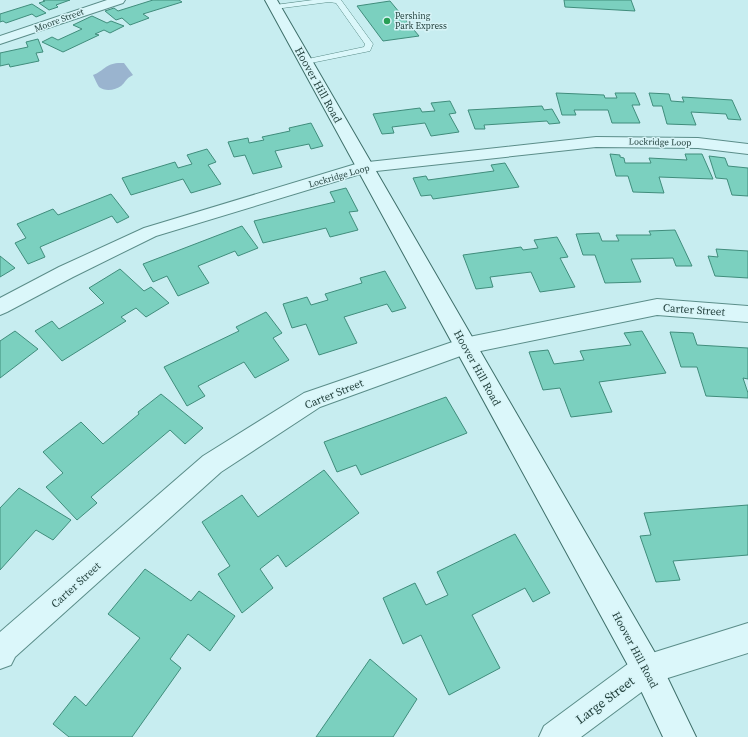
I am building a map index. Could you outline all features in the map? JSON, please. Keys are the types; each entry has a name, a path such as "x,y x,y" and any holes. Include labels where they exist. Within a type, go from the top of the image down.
{"street":[{"name":"Moore Street","path":"0,40 119,0"},
{"name":"Hoover Hill Road","path":"273,4 464,346 647,668 680,737"},
{"name":"Lockridge Loop","path":"0,307 66,272 150,232 364,167 596,142 698,143 748,149"},
{"name":"Carter Street","path":"0,654 5,647 212,464 312,400 464,346 657,307 748,314"},
{"name":"Large Street","path":"555,737 647,668 748,638"}],"lane":[{"path":"273,4 329,0 338,1 369,44 367,49 306,62"}],"shaded area":[{"path":"124,63 133,75 116,89 101,89 93,75 100,72 107,66"}],"building":[{"path":"43,0 70,0 56,5 58,7 49,10 39,3 45,1"},
{"path":"153,0 179,0 182,2 143,14 149,18 130,25 122,18 116,20 105,11 114,8 118,11"},
{"path":"564,0 631,0 635,11 565,7"},
{"name":"Pershing Park Express","path":"390,1 419,36 383,41 357,6"},
{"path":"32,4 46,13 36,17 32,14 6,23 3,21 0,22 0,14"},
{"path":"92,16 107,23 111,21 124,26 110,33 104,30 95,34 99,35 63,52 42,42 52,37 58,40 82,29 73,25"},
{"path":"38,39 43,52 36,53 39,61 10,67 9,64 0,66 0,53 28,47 26,42"},
{"path":"556,93 604,95 605,98 617,98 615,93 635,93 640,105 632,105 640,123 612,123 608,110 574,110 576,115 562,115"},
{"path":"649,93 669,94 671,101 684,102 682,97 732,100 741,120 728,119 726,114 691,112 696,125 667,124 662,106 653,106"},
{"path":"450,101 456,113 449,114 459,132 431,136 425,123 392,127 394,133 382,134 373,114 420,108 422,112 435,111 431,103"},
{"path":"542,106 544,110 552,109 560,123 549,124 547,121 484,125 485,129 475,129 468,110"},
{"path":"311,123 323,146 311,149 309,144 275,151 282,167 253,174 245,155 234,157 228,142 248,138 249,143 264,140 262,137 290,131 289,128"},
{"path":"207,149 216,162 208,165 221,184 191,193 183,179 131,195 122,178 175,162 178,168 192,164 187,155"},
{"path":"610,154 620,155 620,157 624,158 625,163 651,163 649,158 687,160 685,154 702,154 713,179 659,177 664,193 633,192 628,176 616,176"},
{"path":"709,156 725,158 728,166 748,168 748,196 732,195 727,179 716,178"},
{"path":"505,163 519,187 433,199 431,195 421,196 413,178 426,176 428,180 494,171 491,165"},
{"path":"346,188 358,211 349,212 358,230 330,237 326,228 263,243 254,221 335,202 330,192"},
{"path":"111,194 129,217 117,223 112,216 40,247 45,257 28,264 15,243 26,238 17,224 53,209 58,215"},
{"path":"242,226 258,248 238,256 235,251 198,266 209,283 178,296 167,276 153,282 143,264"},
{"path":"675,230 692,266 676,266 673,258 631,259 641,282 605,283 595,255 583,255 576,234 599,233 602,241 619,241 616,235 651,235 649,231"},
{"path":"557,237 568,257 560,258 575,287 540,292 531,272 490,277 493,287 476,289 463,255 521,247 523,250 538,248 534,240"},
{"path":"716,249 748,251 748,278 715,276 708,256 718,257"},
{"path":"0,256 15,268 0,277"},
{"path":"120,269 144,291 151,287 169,303 146,317 136,308 121,317 126,321 62,361 35,331 52,321 59,329 104,303 89,288"},
{"path":"385,271 406,308 392,312 387,304 344,317 357,343 319,355 306,324 292,328 283,304 307,297 311,305 328,300 325,294 362,283 360,278"},
{"path":"266,312 282,333 273,338 289,360 255,378 244,362 198,386 205,396 187,406 164,367 239,331 236,327"},
{"path":"15,331 38,349 0,378 0,341"},
{"path":"642,331 666,373 599,382 612,412 571,417 560,388 543,390 529,352 548,350 554,364 584,360 580,351 631,345 624,333"},
{"path":"670,332 693,333 697,345 748,348 748,379 743,378 748,393 748,398 706,396 697,367 681,367"},
{"path":"161,394 203,428 185,444 170,430 91,497 97,503 77,520 46,487 63,473 43,452 81,422 103,444 139,414 138,412"},
{"path":"446,397 467,433 361,475 356,465 337,472 324,442"},
{"path":"324,470 359,513 286,567 278,555 260,569 273,588 242,613 218,574 230,566 202,522 242,495 258,517"},
{"path":"19,488 71,520 53,540 36,530 0,570 0,508"},
{"path":"748,505 748,555 673,561 680,580 656,582 640,536 651,535 644,513"},
{"path":"515,534 550,593 533,602 525,588 472,615 500,668 449,695 421,635 403,644 383,598 415,583 426,605 448,595 437,572"},
{"path":"145,569 191,601 199,591 235,616 210,651 188,634 170,659 181,668 132,737 69,737 53,724 75,696 86,706 140,638 108,614"},
{"path":"370,659 417,699 393,737 316,737"}],"place":[{"name":"Pershing Park Express","path":"387,21"}]}
